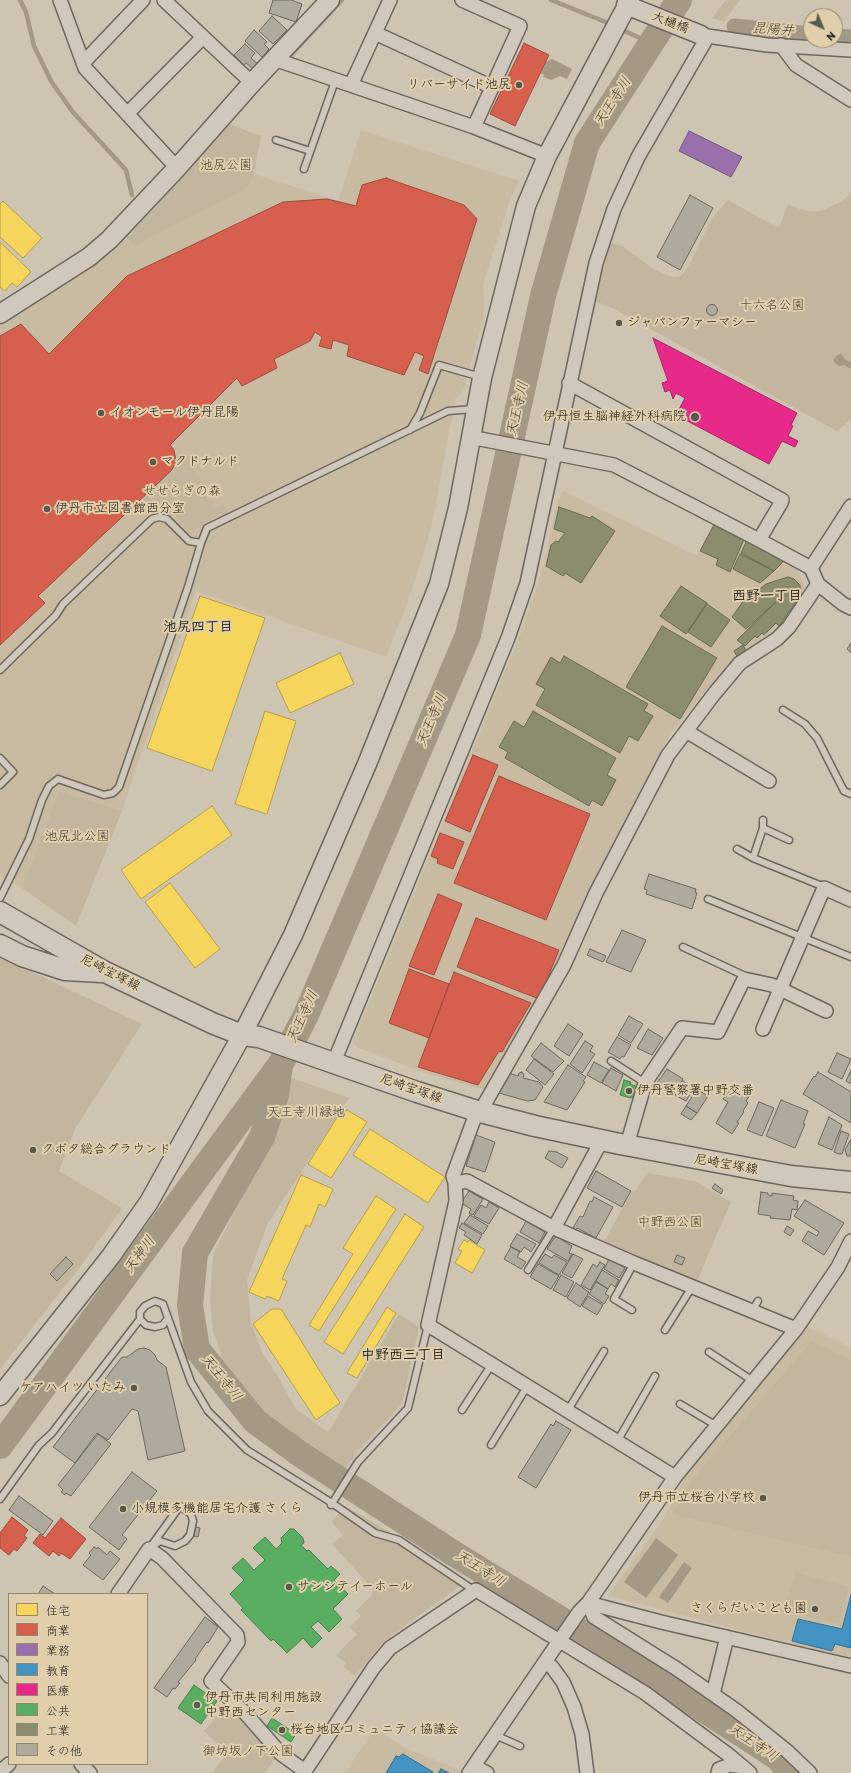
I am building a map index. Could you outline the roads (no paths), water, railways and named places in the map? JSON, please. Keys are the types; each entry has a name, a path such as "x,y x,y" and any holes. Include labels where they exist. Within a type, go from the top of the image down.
{"main road":[{"name":"尼崎宝塚線","path":"0,912 105,972 212,1023 330,1060 417,1092 478,1112 534,1126 602,1140 790,1176 851,1182"},
{"path":"0,945 22,956 65,970 105,972"}],"street":[{"path":"60,0 85,68 177,168"},
{"path":"83,63 143,0"},
{"path":"164,0 252,83"},
{"path":"351,85 390,0"},
{"path":"462,0 520,26 474,127"},
{"path":"0,314 89,257 109,240 177,168 326,1"},
{"path":"0,1396 111,1256 149,1202 250,1036 368,764 439,584 475,438 476,409 482,378 526,206 546,156 627,4"},
{"name":"大樋橋","path":"627,4 705,36"},
{"path":"375,33 492,87"},
{"path":"330,1060 508,638 527,583 553,453 596,263 614,208 638,157 705,36 767,45 851,50"},
{"path":"127,114 203,37"},
{"path":"781,45 796,65 851,100"},
{"path":"274,60 474,127 546,156"},
{"path":"569,383 782,500 759,540"},
{"path":"475,438 614,465 810,568 818,584 843,604 851,608"},
{"path":"810,568 851,506"},
{"path":"675,1477 493,1363 428,1325 456,1201 453,1176 478,1112 564,966 596,893 668,755 740,663 777,639 789,627 818,584"},
{"path":"686,731 754,776 769,781"},
{"path":"763,1029 824,888 851,900"},
{"path":"627,1145 645,1083 682,1028 718,1032 744,979 772,985 826,1011"},
{"path":"554,1228 602,1140"},
{"path":"455,1183 467,1181 554,1228 692,1287 755,1306 796,1329"},
{"path":"487,1773 471,1770 675,1477 796,1329 838,1267 851,1242"},
{"path":"119,1593 149,1549 162,1558 237,1635 238,1642 211,1681 246,1714 281,1754 304,1772 374,1667 390,1648 476,1590 561,1639 645,1693 747,1770"},
{"path":"584,1608 727,1637 851,1666"},
{"path":"584,1608 594,1617 737,1711 787,1751 810,1773"},
{"path":"713,1694 727,1637"},
{"path":"0,1663 8,1675"},
{"path":"545,1663 552,1667 563,1682 574,1707 582,1734 587,1773"},
{"path":"0,1772 8,1765"},
{"path":"82,1765 90,1773"},
{"path":"718,1773 719,1769 730,1765 747,1770"}],"lane":[{"path":"304,169 335,81"},
{"path":"276,140 310,151"},
{"path":"410,430 420,412 440,365 482,378"},
{"path":"0,898 29,839 49,786 58,779 104,795 113,793 119,787 188,587 201,543 208,528 448,411 476,409"},
{"path":"0,670 56,616 63,604 152,519 159,517 167,519 189,541 201,543"},
{"path":"782,710 805,724 817,738 844,791 851,794"},
{"path":"0,758 13,772 0,785"},
{"path":"753,858 763,828 763,820"},
{"path":"763,828 789,840"},
{"path":"737,849 753,858 824,888"},
{"path":"708,899 851,957"},
{"path":"0,942 22,956"},
{"path":"683,947 742,975 744,979"},
{"path":"611,1060 645,1083"},
{"path":"528,1270 554,1228"},
{"path":"632,1310 614,1299 634,1263"},
{"path":"665,1330 692,1287"},
{"path":"0,1499 39,1445 52,1434 140,1319 140,1312 145,1306 155,1301 163,1304 191,1382 208,1411 247,1450 332,1503 375,1533 399,1540 475,1591"},
{"path":"140,1319 146,1325 155,1328 163,1325 168,1318"},
{"path":"332,1503 358,1462 408,1408 428,1325"},
{"path":"568,1410 604,1351"},
{"path":"708,1352 753,1381"},
{"path":"462,1410 493,1363"},
{"path":"618,1440 655,1376"},
{"path":"491,1445 528,1385"},
{"path":"680,1404 717,1426"},
{"path":"180,1506 191,1514 193,1528 185,1541 175,1546 160,1541 149,1549 180,1506"},
{"path":"495,1736 520,1746"}],"waterway":[{"path":"20,0 26,12 34,46 51,81 72,111 126,170 132,195"},
{"path":"291,55 342,0"},
{"path":"551,0 613,25"},
{"name":"天王寺川","path":"679,0 587,143 543,296 468,635 306,1015 280,1065 276,1095 262,1137 195,1253 190,1305 197,1349 255,1421 300,1454 453,1553 635,1665 777,1757 791,1773"},
{"name":"昆陽井","path":"734,26 803,33"},
{"path":"620,29 651,43"},
{"name":"昆陽井","path":"843,36 851,37"},
{"name":"天神川","path":"0,1446 277,1069"}],"place":[{"name":"リバーサイド池尻","path":"519,85"},
{"name":"ジャパンファーマシー","path":"619,323"},
{"name":"イオンモール伊丹昆陽","path":"101,413"},
{"name":"伊丹恒生脳神経外科病院","path":"695,417"},
{"name":"マクドナルド","path":"153,462"},
{"name":"伊丹市立図書館西分室","path":"47,509"},
{"name":"伊丹警察署中野交番","path":"629,1091"},
{"name":"クボタ総合グラウンド","path":"33,1150"},
{"name":"ケアハイツ いたみ","path":"134,1388"},
{"name":"伊丹市立桜台小学校","path":"763,1498"},
{"name":"小規模多機能居宅介護 さくら","path":"123,1509"},
{"name":"サンシテイーホール","path":"289,1587"},
{"name":"さくらだいこども園","path":"815,1609"},
{"name":"伊丹市共同利用施設 中野西センター","path":"197,1705"},
{"name":"桜台地区コミュニティ協議会","path":"282,1730"}],"district":[{"name":"西野一丁目","path":"767,596"},
{"name":"池尻四丁目","path":"198,627"},
{"name":"中野西三丁目","path":"403,1355"}],"park label":[{"name":"池尻公園","path":"226,166"},
{"name":"十六名公園","path":"772,306"},
{"name":"せせらぎの森","path":"182,492"},
{"name":"池尻北公園","path":"77,837"},
{"name":"天王寺川緑地","path":"306,1113"},
{"name":"中野西公園","path":"670,1223"},
{"name":"御坊坂ノ下公園","path":"248,1752"}]}
